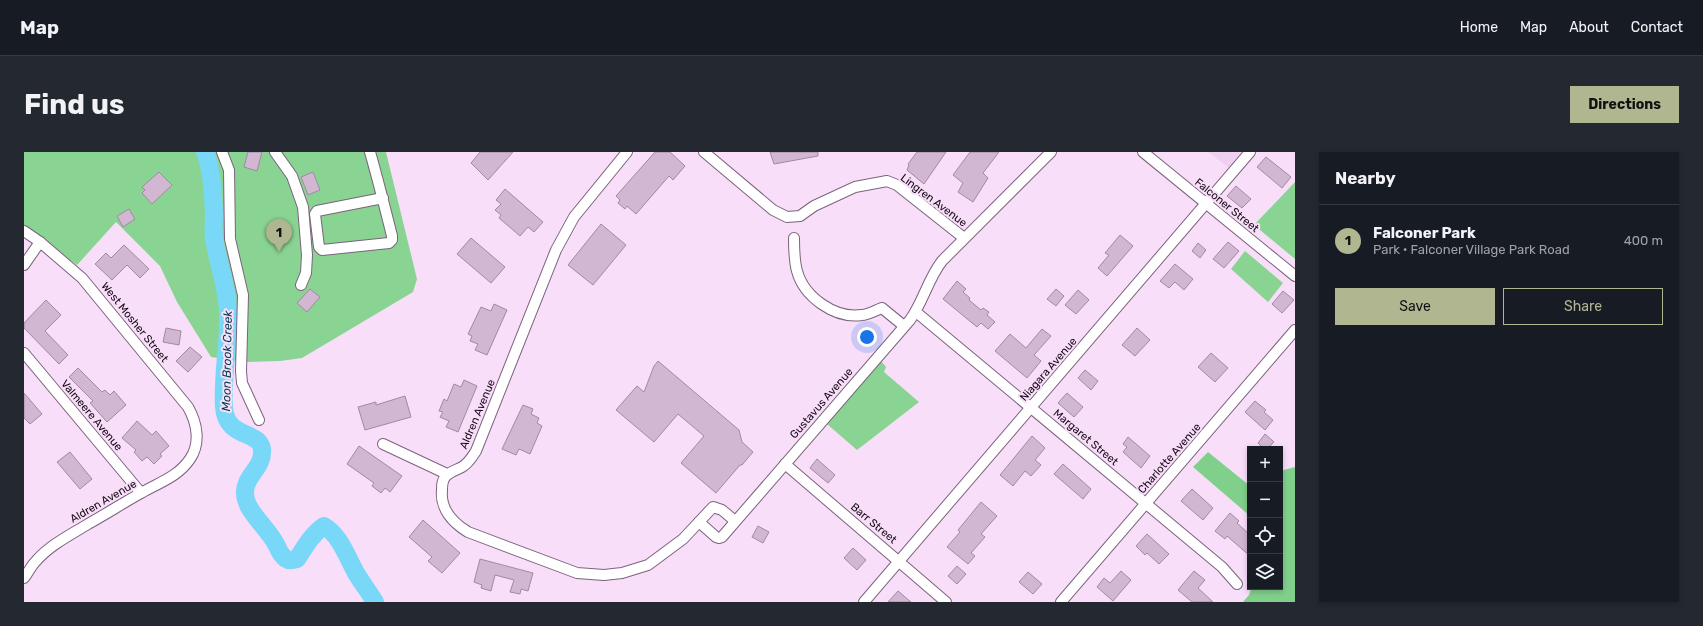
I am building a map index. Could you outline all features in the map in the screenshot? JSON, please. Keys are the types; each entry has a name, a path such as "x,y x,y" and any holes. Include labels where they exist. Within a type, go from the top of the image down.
{"street":[{"path":"222,152 229,170 230,239 243,295 240,371 242,382 259,420"},
{"path":"275,152 292,176 303,207 307,255 306,273 301,285"},
{"path":"370,152 383,198 392,240 389,243 322,250 319,247 315,214 317,211 383,198"},
{"name":"Aldren Avenue","path":"447,474 467,464 476,450 556,250 568,227 574,217 627,152"},
{"name":"Lingren Avenue","path":"704,152 773,210 787,217 800,216 814,206 855,187 888,181 897,185 964,238"},
{"path":"964,238 1051,152"},
{"name":"Falconer Street","path":"1143,152 1295,276"},
{"name":"Niagara Avenue","path":"864,602 1250,152"},
{"name":"West Mosher Street","path":"24,232 40,242 78,274 188,407 196,426 197,436 195,448"},
{"path":"794,238 794,258 797,273 813,297 822,305 844,314 862,315 882,308 904,326"},
{"name":"Gustavus Avenue","path":"699,522 719,538 736,521 916,312 933,276 964,238"},
{"path":"24,265 40,242"},
{"name":"Margaret Street","path":"916,312 1222,567 1237,584"},
{"name":"Charlotte Avenue","path":"1061,602 1295,330"},
{"name":"Valmeere Avenue","path":"24,353 141,493"},
{"path":"383,444 447,474 443,481 442,502 447,513 459,527 489,540 577,573 604,575 622,573 648,565 683,539 713,507 722,510 736,521"},
{"name":"Aldren Avenue","path":"24,578 36,561 58,542 181,470 190,459 195,448"},
{"name":"Barr Street","path":"785,464 899,560 946,602"}],"shaded area":[{"path":"1208,152 1244,152 1229,168"}],"green space":[{"path":"24,152 386,152 417,279 413,292 302,358 280,361 246,362 211,357 177,302 160,266 116,222 77,265 24,226"},
{"path":"1295,182 1295,259 1254,225"},
{"path":"1245,251 1283,283 1268,302 1231,269"},
{"path":"881,361 886,367 884,372 919,402 857,450 827,424"},
{"path":"1208,452 1247,484 1247,513 1193,467"},
{"path":"1295,467 1295,602 1243,602 1251,590 1283,590 1283,470"}],"building":[{"path":"248,152 262,152 257,171 244,167"},
{"path":"480,152 513,152 488,180 471,163"},
{"path":"655,152 670,152 685,166 673,180 669,176 636,214 627,206 625,209 618,203 620,200 616,196"},
{"path":"770,152 818,152 818,156 774,164"},
{"path":"917,152 946,152 924,184 907,170 908,164"},
{"path":"970,152 999,152 983,173 988,178 973,202 958,192 963,183 953,175"},
{"path":"1266,157 1291,177 1282,188 1257,167"},
{"path":"159,172 172,185 152,204 142,193 145,190 142,187"},
{"path":"313,172 320,190 308,195 301,177"},
{"path":"1236,186 1251,199 1242,208 1227,196"},
{"path":"505,189 543,222 534,232 528,227 520,236 499,218 501,215 495,210 501,204 496,200"},
{"path":"129,209 135,219 123,227 117,216"},
{"path":"601,224 626,245 593,285 568,265"},
{"path":"1120,235 1133,246 1107,276 1098,268 1109,255 1105,253"},
{"path":"471,238 505,267 491,283 457,254"},
{"path":"1228,242 1239,251 1224,268 1213,259"},
{"path":"1198,243 1206,250 1200,258 1192,251"},
{"path":"124,245 149,269 140,278 127,265 112,280 95,264 106,253 111,258"},
{"path":"1175,264 1193,279 1184,290 1175,282 1169,288 1160,281"},
{"path":"957,281 966,289 963,292 970,298 969,300 981,310 983,308 989,312 987,315 995,322 988,329 981,323 977,327 943,299"},
{"path":"310,289 320,297 307,312 297,303"},
{"path":"1056,289 1064,296 1056,306 1047,299"},
{"path":"1078,290 1089,300 1076,314 1065,305"},
{"path":"1283,291 1294,300 1282,313 1272,304"},
{"path":"46,300 61,315 45,331 68,355 59,364 24,328 24,323"},
{"path":"494,304 507,310 487,355 475,350 478,344 470,341 472,336 468,334 481,307 491,311"},
{"path":"166,328 181,331 179,345 163,342"},
{"path":"1137,328 1150,340 1135,356 1122,345"},
{"path":"1042,329 1051,336 1034,355 1041,361 1027,378 995,351 1010,334 1026,348"},
{"path":"190,347 202,357 188,372 176,361"},
{"path":"1211,353 1228,368 1215,382 1198,367"},
{"path":"658,361 739,430 742,442 753,452 716,493 681,463 704,436 678,414 654,442 616,410 637,386 644,392 654,366"},
{"path":"78,368 102,392 105,390 110,395 114,391 126,405 107,422 90,403 93,401 69,377"},
{"path":"1085,370 1098,381 1091,390 1078,378"},
{"path":"464,380 477,386 458,432 446,427 449,421 440,417 443,412 439,411 444,399 447,401 454,384 461,387"},
{"path":"24,393 42,414 30,424 24,418"},
{"path":"1067,393 1083,407 1074,417 1058,403"},
{"path":"405,396 411,417 365,430 358,407 376,402 376,405"},
{"path":"1255,401 1266,410 1264,412 1273,420 1265,430 1245,412"},
{"path":"523,405 533,409 531,414 539,418 537,423 542,426 530,454 519,449 516,455 502,449"},
{"path":"137,421 152,435 156,431 169,446 160,454 162,456 154,464 147,457 142,461 134,452 136,450 122,438"},
{"path":"1265,434 1274,442 1270,446 1261,446 1258,443"},
{"path":"1032,436 1045,448 1035,460 1041,465 1031,476 1025,471 1013,486 1000,475"},
{"path":"1128,437 1150,456 1141,468 1123,452 1127,447 1123,444"},
{"path":"359,446 402,476 390,492 385,488 381,493 372,486 374,483 347,464"},
{"path":"70,452 92,479 80,489 57,462"},
{"path":"817,459 835,475 828,483 810,468"},
{"path":"1063,464 1091,489 1083,499 1054,474"},
{"path":"1192,489 1213,508 1203,520 1181,501"},
{"path":"981,502 997,516 981,534 985,537 971,553 975,556 968,564 947,547 960,532 958,530"},
{"path":"1230,513 1239,521 1237,523 1247,532 1247,553 1227,536 1225,539 1215,531"},
{"path":"423,520 460,553 442,573 428,561 432,557 409,537"},
{"path":"758,526 769,532 763,543 752,537"},
{"path":"1147,534 1169,554 1159,564 1147,553 1145,555 1136,546"},
{"path":"853,548 866,560 857,570 844,558"},
{"path":"480,559 533,573 528,591 521,589 520,594 510,592 514,580 495,575 491,591 481,588 482,585 474,582"},
{"path":"957,566 966,574 957,584 948,576"},
{"path":"1121,571 1131,580 1113,601 1097,587 1104,578 1110,583"},
{"path":"1194,571 1205,580 1198,588 1213,602 1192,602 1178,590"},
{"path":"1028,572 1042,584 1033,594 1019,582"},
{"path":"898,591 911,602 888,602"}],"waterway":[{"name":"Moon Brook Creek","path":"205,152 211,174 213,189 214,239 228,304 228,337 224,384 224,407 226,417 230,424 236,429 255,439 260,443 262,449 260,462 246,487 245,495 249,507 287,560 297,559 312,537 324,526 330,530 339,541 356,573 375,602"}],"place":[{"name":"Falconer Park","path":"279,252"}]}
